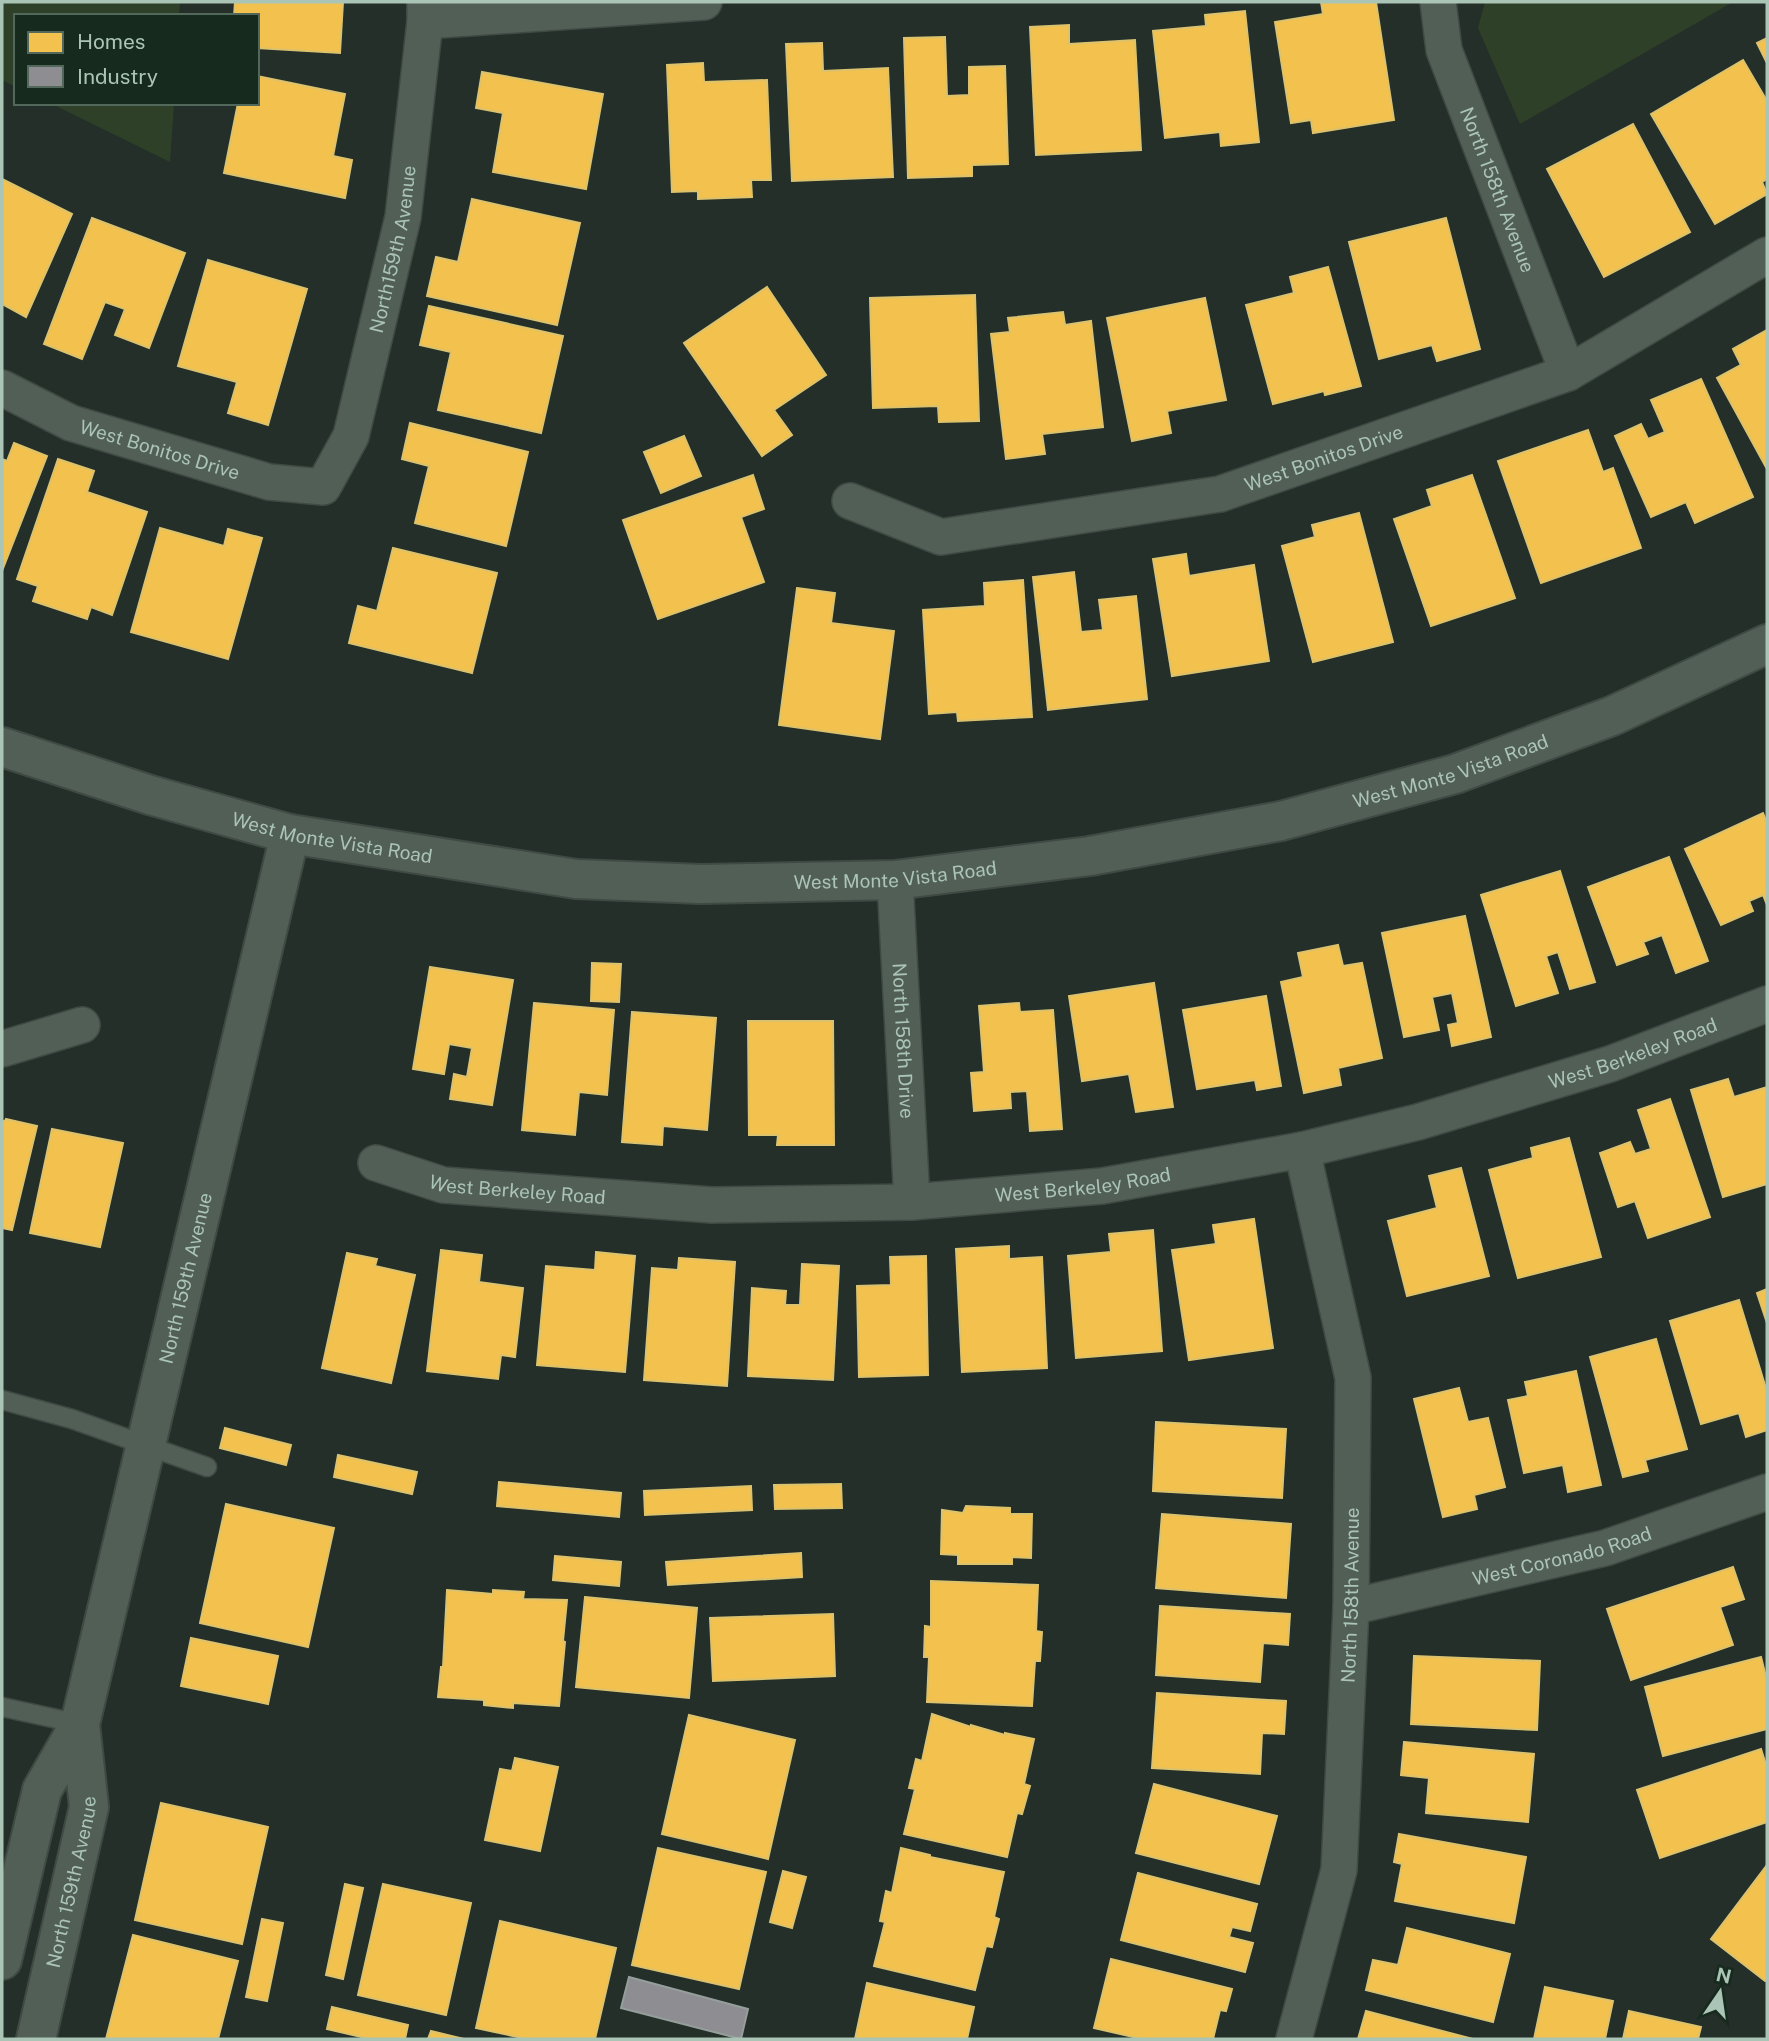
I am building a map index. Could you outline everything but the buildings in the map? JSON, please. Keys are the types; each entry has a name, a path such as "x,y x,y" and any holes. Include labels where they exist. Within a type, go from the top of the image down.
{"street":[{"path":"425,12 704,2"},
{"name":"North 158th Avenue","path":"1438,2 1444,50 1569,373"},
{"name":"North159th Avenue","path":"323,487 351,436 403,217 425,12"},
{"name":"West Bonitos Drive","path":"850,501 941,537 1220,494 1569,373 1767,255"},
{"name":"West Bonitos Drive","path":"2,388 71,423 269,482 323,487"},
{"name":"West Monte Vista Road","path":"2,747 150,795 290,834 576,879 701,884 895,880 1090,856 1281,821 1455,774 1612,716 1767,645"},
{"name":"North 159th Avenue","path":"2,1960 42,1790 80,1724 290,834"},
{"name":"North 158th Drive","path":"895,880 912,1202"},
{"name":"West Berkeley Road","path":"376,1163 443,1185 712,1205 912,1202 1102,1186 1302,1150 1418,1122 1609,1064 1767,1004"},
{"path":"2,1049 82,1025"},
{"name":"North 158th Avenue","path":"1294,2039 1339,1870 1351,1606 1353,1378 1302,1150"},
{"name":"West Coronado Road","path":"1351,1606 1605,1548 1767,1492"},
{"name":"North 159th Avenue","path":"36,2039 89,1807 80,1724"}],"lane":[{"path":"2,1400 72,1419 207,1467"},
{"path":"2,1707 80,1724"}],"green space":[{"path":"2,2 180,2 179,14 14,14 14,86 2,80"},
{"path":"1485,2 1733,2 1520,124 1478,28"},
{"path":"54,105 174,105 170,162"}]}
